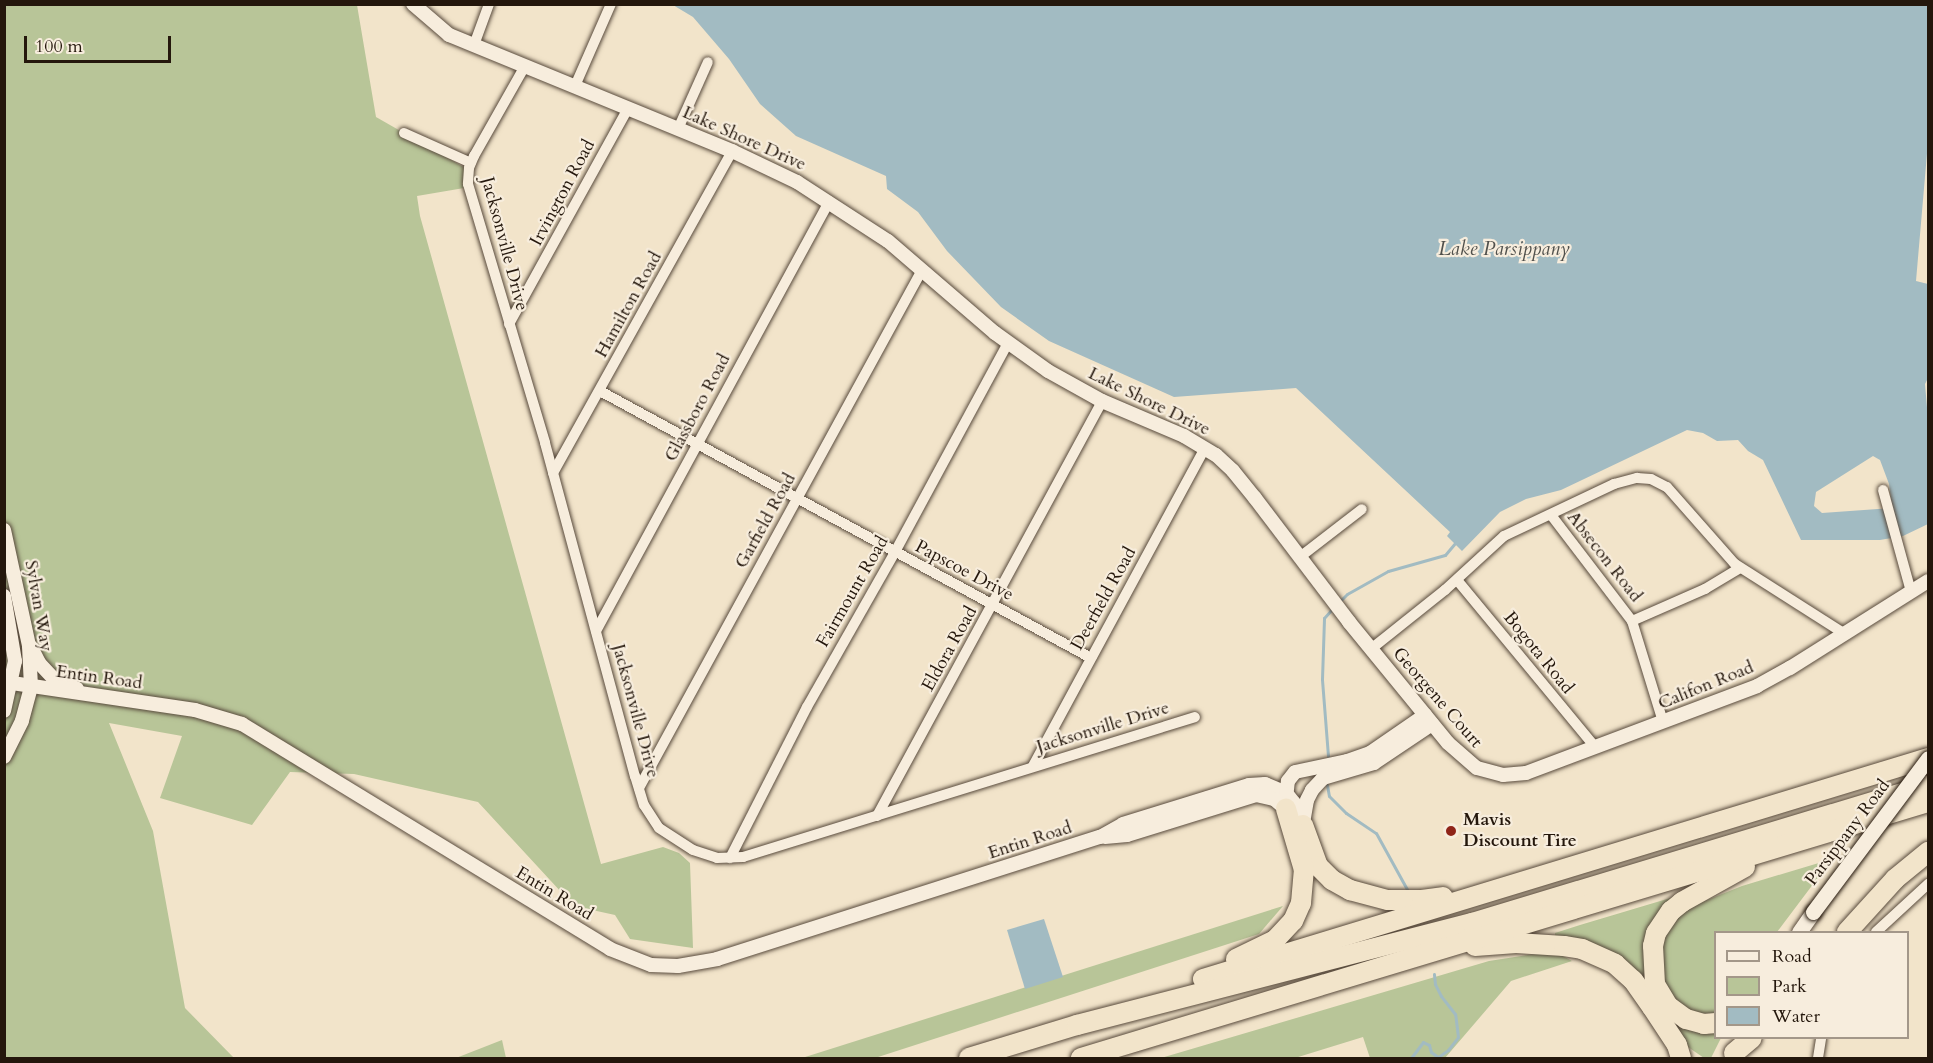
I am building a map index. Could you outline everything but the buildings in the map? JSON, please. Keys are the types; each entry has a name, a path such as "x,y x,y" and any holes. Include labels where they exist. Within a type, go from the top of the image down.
{"highway":[{"path":"1077,1025 1114,1005 1531,881 1929,758"},
{"path":"969,1059 1077,1025 1472,923 1929,785"},
{"path":"1190,983 1210,967 1275,940 1296,916 1303,897 1305,877 1286,801"},
{"path":"1081,1059 1437,949 1778,850 1929,802"},
{"path":"1303,825 1315,860 1324,874 1350,890 1375,898 1422,900 1531,881"},
{"path":"1714,1023 1704,1024 1686,1019 1675,1013 1661,998 1652,973 1656,933 1663,921 1682,902 1778,850"},
{"path":"1849,931 1895,879 1929,852"},
{"path":"1437,949 1542,943 1582,949 1601,956 1624,970 1633,980 1679,1052 1692,1059"},
{"path":"1736,1050 1751,1039"}],"main road":[{"name":"Parsippany Road","path":"1800,931 1929,758"}],"street":[{"name":"Lake Shore Drive","path":"413,4 449,35 732,151 797,182 888,242 1008,343 1048,371 1102,401 1185,436 1205,448 1233,471 1371,649"},
{"path":"474,45 489,4"},
{"path":"575,86 611,4"},
{"path":"678,129 708,62"},
{"name":"Jacksonville Drive","path":"525,66 471,163 468,184 553,473 639,788 651,817 669,837 693,850 730,858 756,855 1033,766 1195,717"},
{"name":"Irvington Road","path":"509,324 628,108"},
{"path":"404,133 471,163"},
{"name":"Hamilton Road","path":"553,473 732,151"},
{"name":"Glassboro Road","path":"596,630 829,201"},
{"name":"Garfield Road","path":"639,788 922,270"},
{"name":"Fairmount Road","path":"730,858 807,707 895,552 1008,343"},
{"name":"Papscoe Drive","path":"600,392 1091,658"},
{"name":"Eldora Road","path":"878,816 1102,401"},
{"name":"Deerfield Road","path":"1033,766 1205,448"},
{"path":"1371,649 1456,580 1504,536 1614,484 1637,478 1650,479 1667,487 1740,568 1804,605 1845,634"},
{"path":"1883,490 1911,592"},
{"path":"1300,557 1362,509"},
{"name":"Absecon Road","path":"1551,515 1632,621 1663,722"},
{"name":"Sylvan Way","path":"4,530 27,636 31,687 22,721 4,757"},
{"path":"1632,621 1704,589 1740,568"},
{"name":"Bogota Road","path":"1456,580 1595,747"},
{"name":"Califon Road","path":"1478,768 1497,774 1517,775 1757,686 1790,669 1929,581"},
{"name":"Sylvan Way","path":"4,596 15,661 4,711"},
{"path":"27,636 39,663 54,679 93,696"},
{"name":"Georgene Court","path":"1371,649 1456,753 1478,768"},
{"name":"Entin Road","path":"12,683 195,710 242,724 610,949 651,965 678,966 717,959 1100,837 1127,835 1256,795 1286,801"},
{"path":"1303,825 1294,803 1286,801 1288,781 1295,772 1347,762 1370,753 1429,719"},
{"path":"1303,825 1312,790 1323,778 1374,763 1429,719"},
{"path":"1878,931 1929,884"},
{"path":"1818,1059 1821,1039"}],"green space":[{"path":"5,5 357,5 376,117 467,169 470,187 417,196 420,216 601,864 663,847 679,853 690,863 693,948 630,939 615,915 574,906 478,802 354,774 290,772 252,825 160,798 182,736 109,723 153,831 185,1008 234,1058 5,1058"},
{"path":"1832,859 1778,931 1714,931 1714,1014 1694,1013 1675,1001 1663,981 1661,943 1674,917 1702,902 1742,886"},
{"path":"1677,896 1667,908 1656,995 1714,1027 1714,1039 1720,1039 1711,1058 1704,1058 1688,1047 1638,977 1555,937 1555,933"},
{"path":"1283,906 1259,934 875,1058 802,1058"},
{"path":"1554,951 1572,961 1511,981 1445,1058 1370,1058 1363,1037 1295,1058 1161,1058 1489,961"},
{"path":"502,1040 506,1058 456,1058"}],"water":[{"name":"Lake Parsippany","path":"673,5 1928,5 1928,142 1916,281 1928,284 1928,378 1925,384 1928,419 1928,524 1903,536 1880,540 1801,540 1763,460 1748,451 1738,440 1717,441 1703,433 1687,430 1561,490 1526,499 1500,512 1462,551 1447,536 1450,532 1296,388 1174,397 1049,341 1001,307 947,251 918,212 887,189 886,176 796,136 760,104 729,59 693,17","holes":["1873,456 1880,460 1889,484 1892,508 1822,513 1814,506 1816,492"]},
{"path":"1044,919 1063,977 1025,989 1007,930"}],"waterway":[{"path":"1339,602 1347,594 1388,571 1445,555 1455,543"},
{"path":"1328,756 1322,679 1324,618 1334,607"},
{"path":"1327,785 1329,796 1346,813 1376,833 1409,893"},
{"path":"1411,1058 1423,1042 1429,1045 1431,1052 1438,1057 1448,1050 1458,1037 1455,1014 1441,996 1435,984 1434,974"}],"place":[{"name":"Mavis Discount Tire","path":"1451,831"}]}
